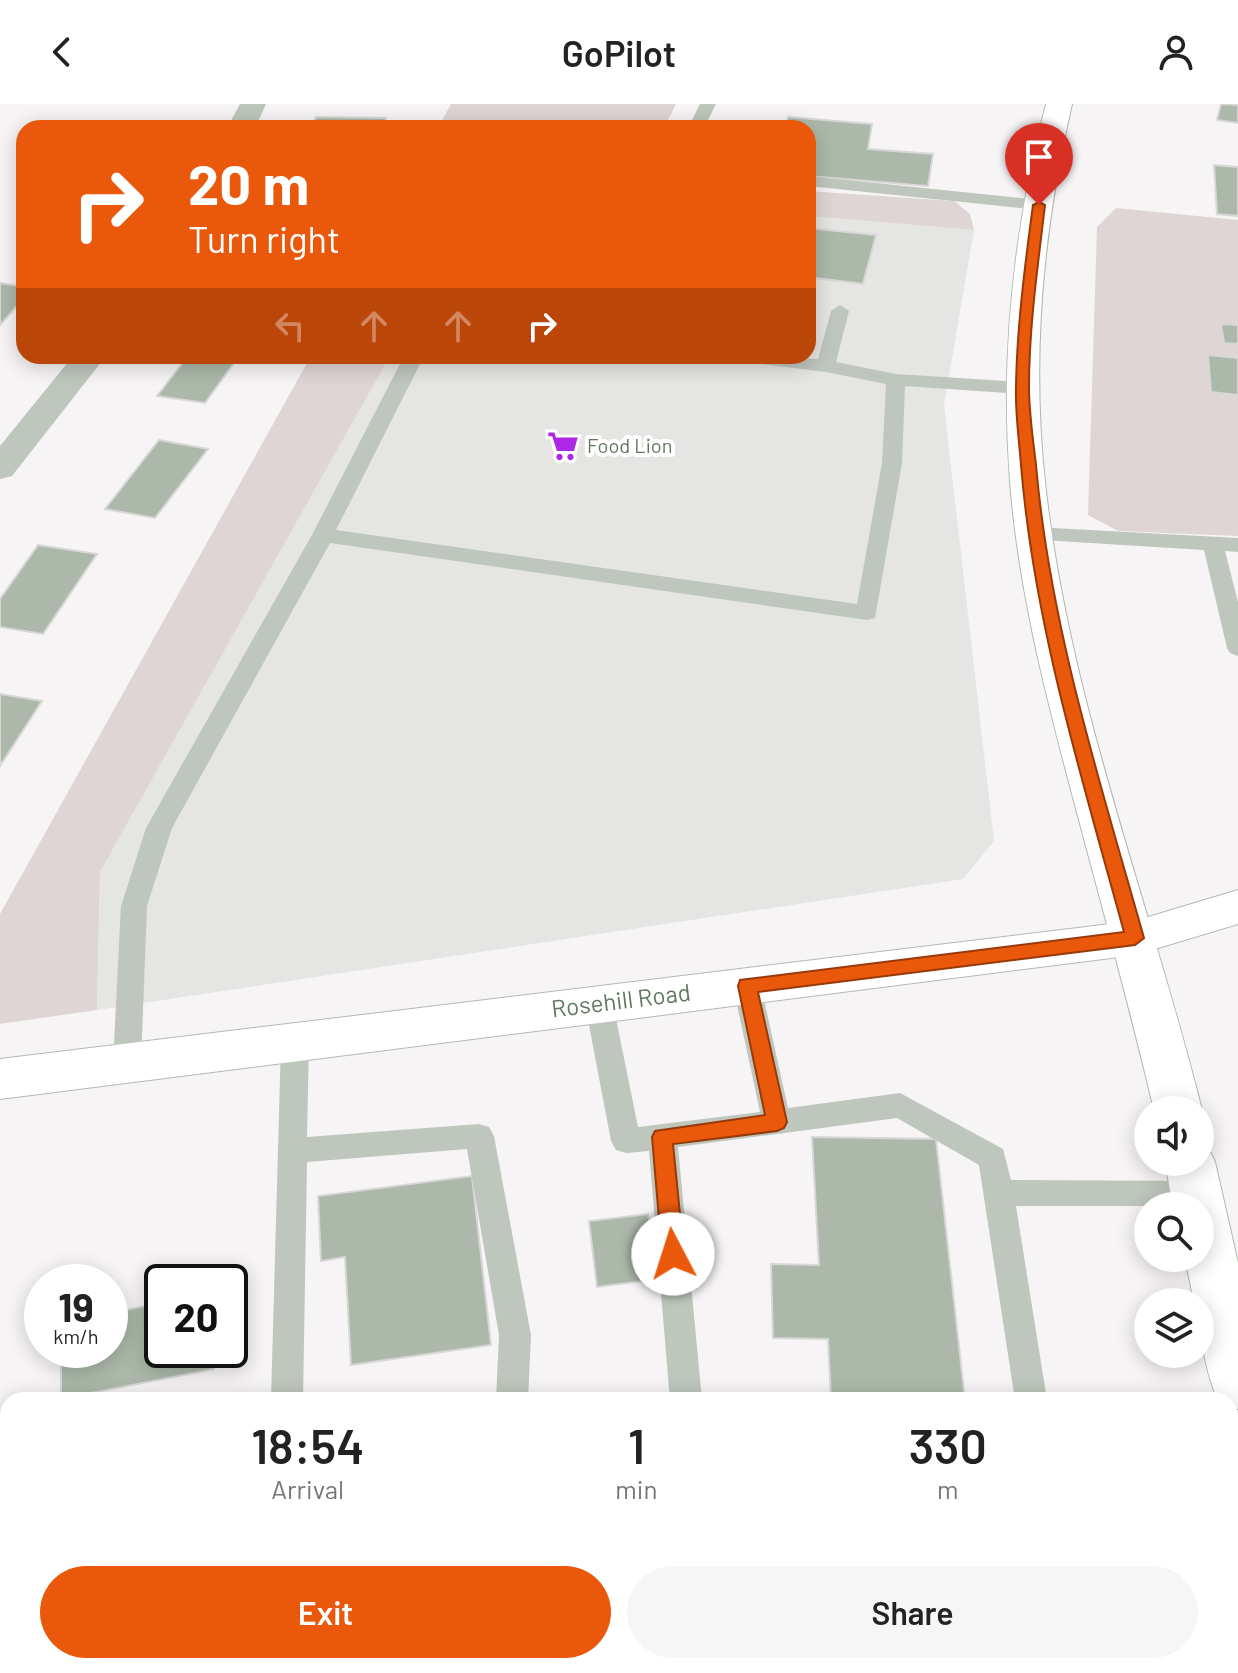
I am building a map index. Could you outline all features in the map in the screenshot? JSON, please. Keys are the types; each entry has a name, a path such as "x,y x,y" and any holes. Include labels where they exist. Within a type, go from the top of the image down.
{"main road":[{"path":"1059,104 1048,145 1027,299 1022,388 1034,534 1046,604 1075,723 1135,938 1174,1096"},
{"name":"Rosehill Road","path":"0,1079 1135,938 1238,907"},
{"path":"1213,1272 1238,1383"}],"street":[{"path":"0,469 84,364"}],"lane":[{"path":"816,182 1039,205"},
{"path":"826,366 840,311"},
{"path":"127,1063 134,906 159,828 323,535 410,364"},
{"path":"810,364 896,380 1022,388"},
{"path":"323,535 867,613 892,463 896,380"},
{"path":"1034,534 1238,545"},
{"path":"1213,544 1238,648"},
{"path":"747,986 777,1122"},
{"path":"599,1004 626,1141 900,1105 993,1158 1030,1392"},
{"path":"287,1392 295,1042"},
{"path":"293,1151 479,1136 515,1335 512,1392"},
{"path":"662,1137 685,1392"},
{"path":"999,1193 1134,1193"}],"shaded area":[{"path":"451,104 676,104 668,120 442,120"},
{"path":"816,192 954,201 970,214 974,230 816,217"},
{"path":"1116,208 1238,220 1238,536 1118,531 1088,515 1097,227"},
{"path":"816,217 974,230 944,405 994,841 963,879 97,1010 100,872 386,364 816,364"},
{"path":"307,364 386,364 100,872 97,1010 0,1024 0,914"}],"building":[{"path":"1221,104 1238,105 1238,123 1217,120"},
{"path":"316,117 386,118 385,120 315,120"},
{"path":"788,117 872,124 868,149 933,154 928,186 816,177 816,120 787,120"},
{"path":"1214,165 1238,167 1238,216 1217,214"},
{"path":"816,229 876,235 863,284 816,278"},
{"path":"0,283 16,286 16,307 0,325"},
{"path":"1221,324 1238,325 1238,344 1224,343"},
{"path":"1208,355 1238,358 1238,395 1211,392"},
{"path":"182,364 233,364 205,403 157,396"},
{"path":"159,440 208,449 155,518 105,509"},
{"path":"38,545 97,554 43,634 0,627 0,599"},
{"path":"0,694 42,701 0,766"},
{"path":"812,1137 936,1139 964,1392 831,1392 828,1339 773,1338 771,1264 819,1265"},
{"path":"472,1176 491,1345 351,1365 345,1257 321,1261 318,1196"},
{"path":"648,1214 652,1239 637,1241 644,1281 597,1287 589,1221"},
{"path":"144,1306 144,1368 214,1368 97,1392 61,1392 61,1368 128,1368 128,1310"}],"place":[{"name":"Food Lion","path":"563,446"}],"route":[{"path":"673,1254 662,1137 777,1122 747,986 1135,938 1075,723 1046,604 1034,534 1022,388 1027,299 1039,205"}]}
